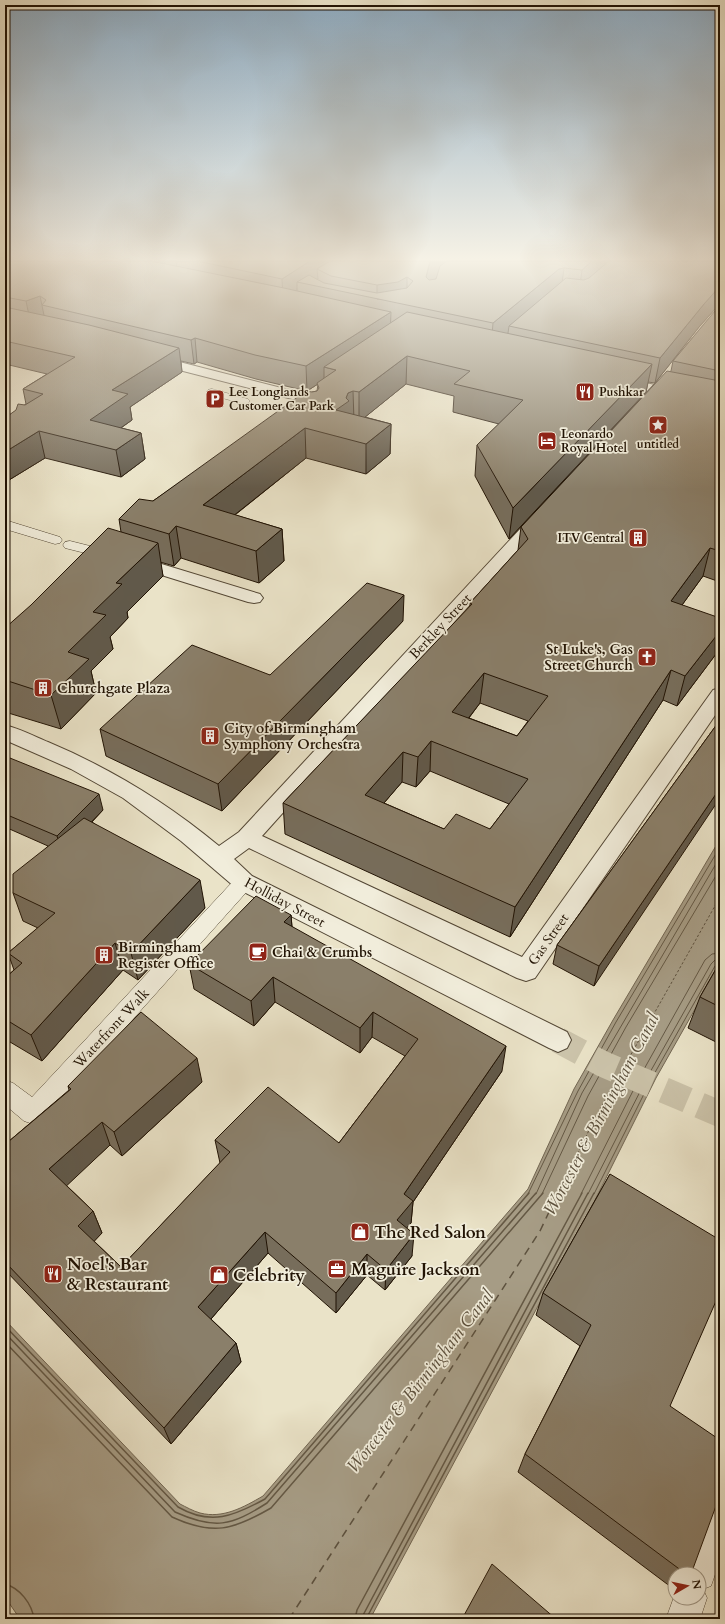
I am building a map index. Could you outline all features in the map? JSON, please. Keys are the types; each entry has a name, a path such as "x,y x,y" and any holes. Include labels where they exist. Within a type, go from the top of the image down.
{"street":[{"path":"143,357 250,384 314,395 290,412"},
{"path":"609,379 662,384 720,403"},
{"path":"646,403 662,384"},
{"name":"Berkley Street","path":"219,858 247,838 549,508"},
{"path":"101,552 254,598"},
{"name":"Gas Street","path":"247,838 526,971 720,694"},
{"name":"Holliday Street","path":"5,732 87,768 128,791 163,815 219,858 244,882 558,1040"}],"lane":[{"path":"230,396 250,384"},
{"path":"212,392 244,401"},
{"path":"5,524 55,540"},
{"path":"70,546 101,552"},
{"name":"Waterfront Walk","path":"5,1091 33,1112 244,882"},
{"path":"702,1566 720,1514"},
{"path":"683,1619 687,1606"}],"water":[{"name":"Worcester & Birmingham Canal","path":"720,839 720,965 656,1078 596,1198 370,1619 20,1619 5,1597 5,1320 180,1504 200,1513 217,1514 241,1508 263,1496 528,1189 574,1089"}],"building":[{"path":"5,337 135,337 179,348 112,390 128,394 90,420 141,433 116,450 39,431 5,452 5,418 16,410 18,404 25,405 43,394 23,389 75,357 5,341"},
{"path":"177,337 352,337 306,366 255,355 195,338 191,340"},
{"path":"370,337 524,337 652,364 513,508 477,445 523,400 454,384 470,371 407,356 359,392 353,391 348,393 346,398 349,401 336,410 391,424 366,444 305,428 203,505 282,529 256,551 176,526 169,534 119,519 139,499 153,501 306,391 317,391 319,388 317,383 336,370 324,367"},
{"path":"560,337 677,337 660,358"},
{"path":"693,337 720,337 720,371 673,361"},
{"path":"667,371 720,381 720,551 710,548 671,601 720,618 720,631 685,676 671,670 515,907 283,803 472,604 470,603 528,539 521,527","holes":["484,673 548,696 517,736 452,712","431,741 528,779 490,829 456,814 444,829 365,795 403,752 418,757"]},
{"path":"108,528 158,543 116,583 122,584 93,612 106,615 68,652 89,659 51,695 5,680 5,666 7,665 5,663 5,628 31,605"},
{"path":"367,583 404,595 218,784 100,729 192,645 270,675"},
{"path":"720,720 720,788 599,966 557,945"},
{"path":"5,756 99,794 57,836 5,814"},
{"name":"Birmingham Register Office","path":"84,818 200,880 131,953 115,943 31,1035 5,1019 5,978 22,963 8,953 55,913 13,893 13,874"},
{"path":"256,896 291,915 284,922 506,1046 404,1194 413,1201 397,1220 414,1234 386,1270 367,1254 336,1293 265,1232 198,1307 236,1343 164,1428 5,1262 5,1138 8,1142 71,1089 68,1086 141,1012 197,1058 114,1132 102,1122 49,1169 93,1211 78,1226 121,1267 230,1152 215,1140 268,1087 339,1143 418,1039 373,1012 360,1028 273,977 251,1001 189,964"},
{"path":"720,962 720,1007 700,997"},
{"path":"610,1174 720,1240 720,1292 670,1406 720,1440 720,1495 694,1566 675,1566 525,1454 591,1325 543,1293"},
{"path":"492,1564 556,1619 462,1619"}],"ferry route":[{"path":"558,1194 595,1118 720,897"},
{"path":"289,1619 540,1231 558,1193"}],"tunnel":[{"path":"558,1040 603,1064 720,1114"}],"place":[{"name":"Pushkar","path":"585,392"},
{"name":"Lee Longlands Customer Car Park","path":"215,399"},
{"name":"untitled","path":"658,425"},
{"name":"Leonardo Royal Hotel","path":"547,441"},
{"name":"ITV Central","path":"638,538"},
{"name":"St Luke's, Gas Street Church","path":"647,657"},
{"name":"Churchgate Plaza","path":"43,688"},
{"name":"City of Birmingham Symphony Orchestra","path":"210,736"},
{"name":"Chai & Crumbs","path":"258,952"},
{"name":"Birmingham Register Office","path":"104,955"},
{"name":"The Red Salon","path":"360,1232"},
{"name":"Maguire Jackson","path":"337,1269"},
{"name":"Noel's Bar & Restaurant","path":"53,1274"},
{"name":"Celebrity","path":"219,1275"}]}
